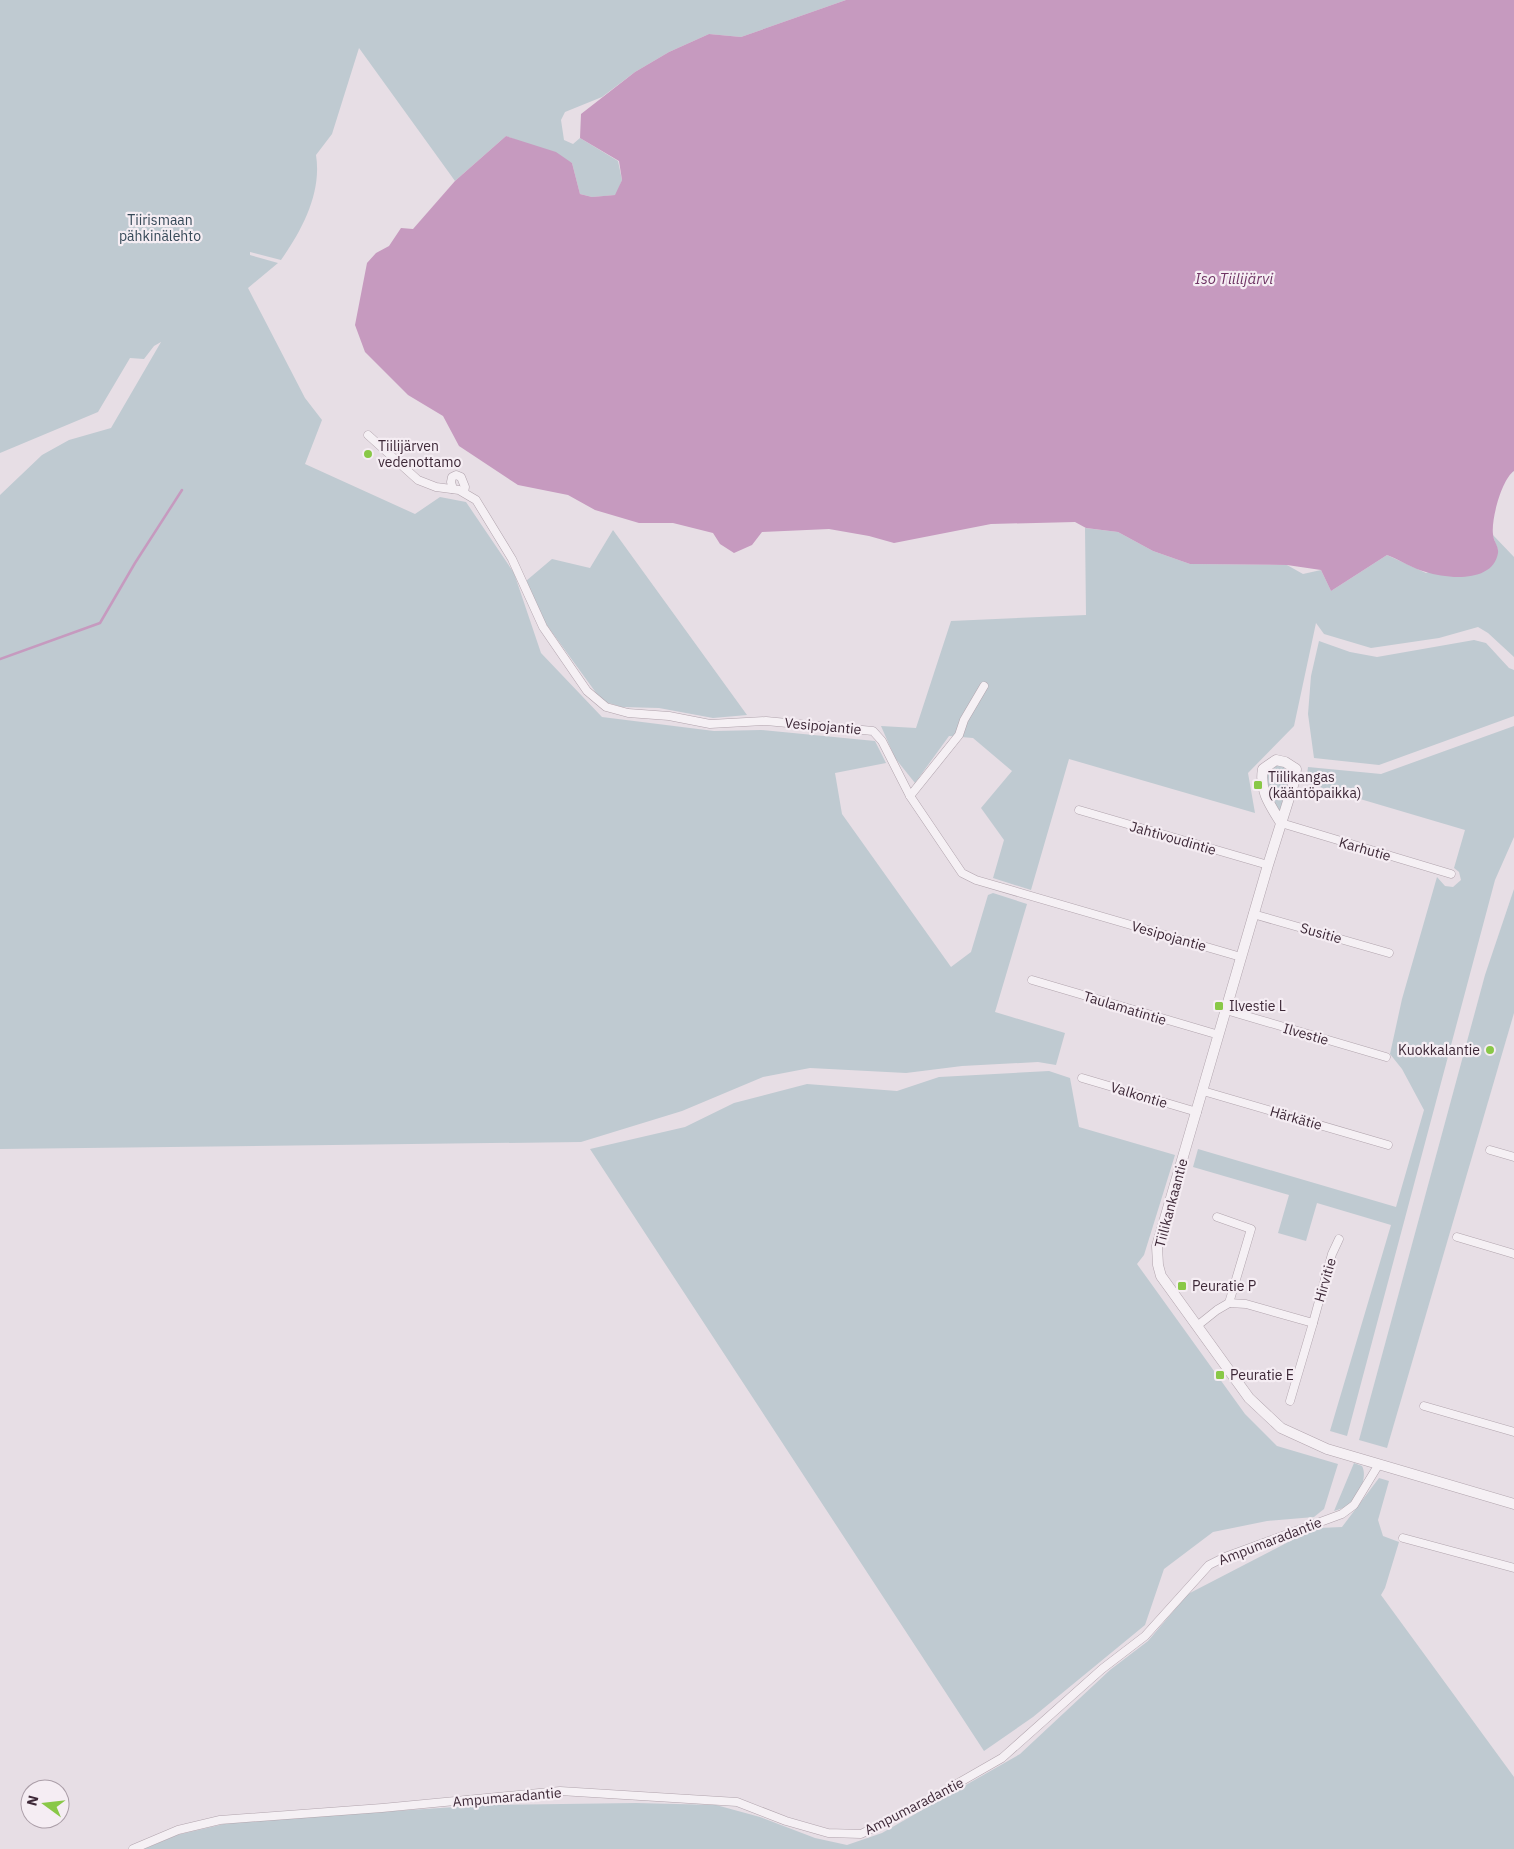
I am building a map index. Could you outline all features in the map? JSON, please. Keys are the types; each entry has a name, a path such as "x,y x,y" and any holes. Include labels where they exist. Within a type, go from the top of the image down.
{"street":[{"name":"Vesipojantie","path":"368,435 418,480 436,487 464,492 476,500 503,544 543,627 581,683 598,702 606,707 622,712 669,716 710,724 766,721 873,731 882,741 910,796 962,873 976,880 1241,957"},
{"name":"Vesipojantie","path":"453,489 450,482 452,477 456,475 461,477 465,487 464,492"},
{"path":"910,796 958,735 964,720 984,686"},
{"name":"Tiilikankaantie","path":"1281,823 1265,796 1261,779 1263,769 1276,760 1285,762 1296,769 1295,779 1253,914 1157,1246 1158,1265 1161,1276 1249,1398 1274,1423 1311,1443 1514,1504"},
{"name":"Jahtivoudintie","path":"1079,810 1268,865"},
{"name":"Karhutie","path":"1281,823 1451,874"},
{"name":"Susitie","path":"1253,914 1389,953"},
{"name":"Taulamatintie","path":"1032,980 1218,1035"},
{"name":"Ilvestie","path":"1226,1010 1386,1057"},
{"name":"Valkontie","path":"1082,1078 1197,1112"},
{"name":"Härkätie","path":"1203,1091 1388,1145"},
{"path":"1490,1150 1514,1157"},
{"path":"1217,1217 1251,1230 1229,1303"},
{"path":"1457,1237 1514,1254"},
{"name":"Hirvitie","path":"1290,1401 1332,1254 1339,1239"},
{"path":"1197,1326 1229,1303 1246,1304 1313,1323"},
{"path":"1424,1406 1514,1432"},
{"name":"Ampumaradantie","path":"134,1849 178,1830 220,1820 560,1792 737,1802 786,1821 828,1833 861,1834 927,1801 1002,1758 1090,1680 1145,1636 1209,1565 1225,1557 1342,1514 1354,1505 1379,1464"},
{"path":"1403,1538 1514,1568"}],"green space":[{"name":"Tiirismaan pähkinälehto","path":"0,0 846,0 741,37 709,34 669,52 635,72 602,97 565,112 561,120 564,140 573,144 580,138 618,161 622,180 616,195 592,197 580,194 572,163 506,136 455,181 359,48 332,134 316,155 316,183 303,224 281,260 250,252 250,255 278,263 248,288 305,398 322,420 305,464 415,514 440,497 466,502 514,573 541,653 602,717 714,731 761,730 875,741 886,763 835,773 842,814 951,967 971,952 988,895 993,893 1027,904 995,1012 1065,1033 1056,1065 1038,1062 962,1066 906,1073 810,1068 763,1077 682,1111 581,1142 0,1149 0,495 42,455 69,440 111,428 161,342 154,346 144,359 130,358 98,412 0,453"},
{"path":"1085,528 1118,532 1153,551 1190,564 1287,565 1303,574 1321,570 1331,591 1387,555 1426,573 1498,550 1492,534 1514,557 1514,657 1488,633 1478,627 1439,638 1371,648 1324,634 1316,623 1294,726 1248,773 1255,813 1069,759 1031,890 993,878 1004,840 981,808 1012,771 973,738 949,736 915,783 895,758 881,726 916,728 951,621 1086,615"},
{"path":"613,530 747,715 713,718 659,708 622,707 602,701 546,624 526,581 552,559 590,568"},
{"path":"1474,640 1486,643 1509,668 1514,670 1514,716 1379,765 1314,758 1308,714 1311,676 1319,641 1350,652 1377,657"},
{"path":"1514,726 1514,837 1495,880 1347,1436 1330,1431 1391,1225 1317,1203 1306,1241 1278,1233 1289,1195 1193,1167 1198,1149 1396,1207 1424,1110 1402,1069 1390,1054 1402,999 1437,877 1445,886 1453,887 1461,880 1459,872 1454,868 1465,830 1306,783 1308,767 1381,774"},
{"path":"1276,764 1287,767 1289,775 1280,814 1271,802 1266,774"},
{"path":"1514,889 1514,1013 1387,1448 1359,1440 1485,975"},
{"path":"1049,1071 1070,1078 1079,1127 1175,1155 1144,1255 1137,1264 1245,1414 1277,1446 1338,1464 1324,1509 1314,1517 1267,1521 1213,1532 1164,1569 1145,1625 1033,1717 984,1751 590,1149 685,1127 734,1103 807,1084 897,1091 939,1077"},
{"path":"1354,1463 1362,1466 1364,1470 1362,1487 1353,1502 1344,1508 1334,1511"},
{"path":"1379,1478 1389,1481 1378,1520 1383,1536 1399,1542 1385,1588 1381,1595 1514,1777 1514,1849 144,1849 177,1835 237,1821 487,1805 636,1803 716,1805 760,1817 815,1838 847,1845 882,1833 1020,1754 1110,1670 1148,1641 1188,1594 1298,1537 1319,1528 1342,1527"}],"water":[{"name":"Iso Tiilijärvi","path":"846,0 1514,0 1514,471 1505,482 1496,510 1493,534 1498,553 1494,563 1488,570 1468,576 1446,576 1421,571 1387,555 1331,591 1321,570 1287,565 1190,564 1153,551 1118,532 1086,528 1075,522 991,524 894,543 869,536 829,529 762,532 752,545 734,553 720,544 713,533 673,523 639,523 595,510 568,495 518,485 459,446 443,416 408,395 365,352 355,325 367,263 376,253 389,246 401,228 413,229 455,181 506,136 556,152 572,163 580,194 592,197 615,195 622,180 619,161 580,138 581,114 635,72 669,52 709,34 741,37"}],"waterway":[{"path":"0,659 100,623 135,563 182,490"}],"place":[{"name":"Tiilijärven vedenottamo","path":"368,454"},
{"name":"Tiilikangas (kääntöpaikka)","path":"1258,785"},
{"name":"Ilvestie L","path":"1219,1006"},
{"name":"Kuokkalantie","path":"1490,1050"},
{"name":"Peuratie P","path":"1182,1286"},
{"name":"Peuratie E","path":"1220,1375"}]}
